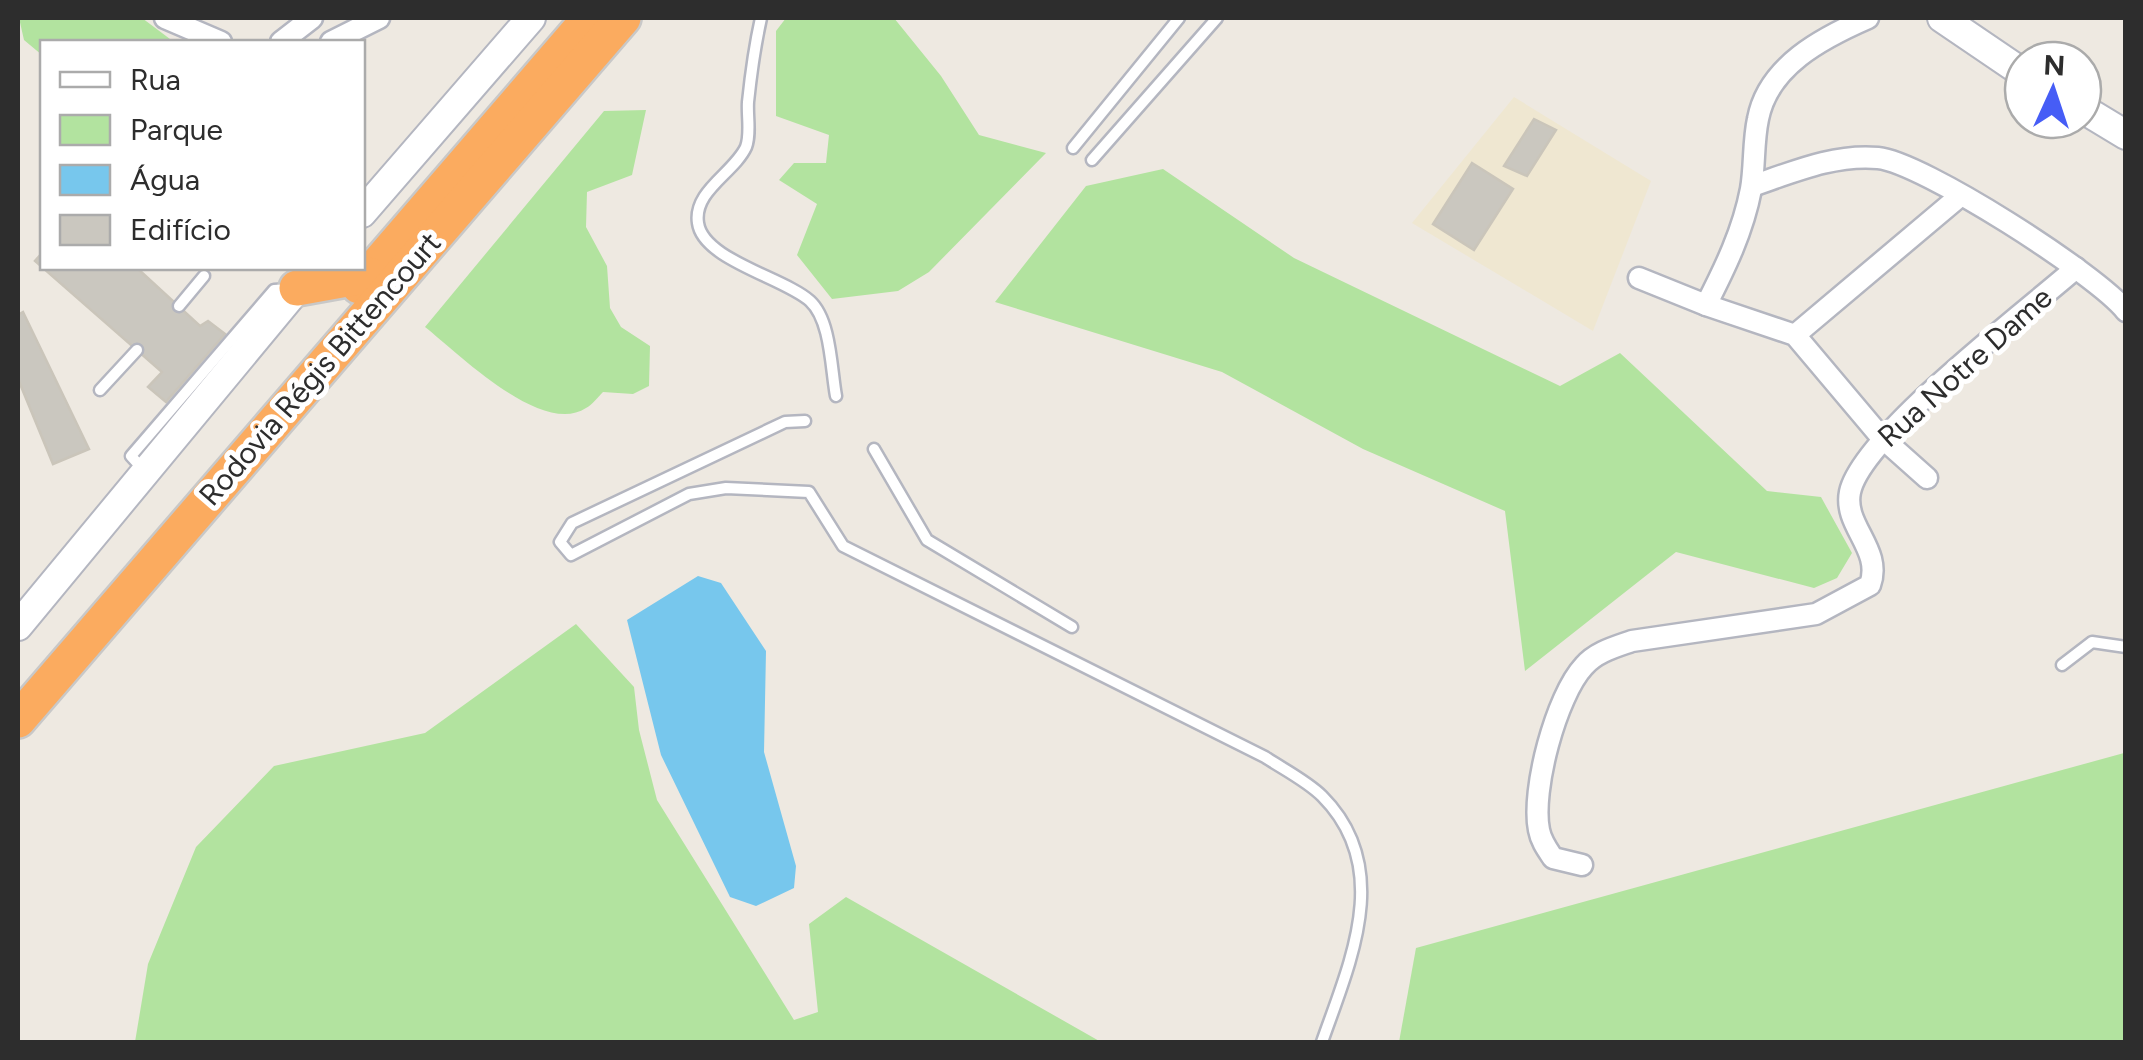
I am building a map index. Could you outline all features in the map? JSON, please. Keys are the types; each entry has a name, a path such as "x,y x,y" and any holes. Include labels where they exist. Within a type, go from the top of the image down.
{"highway":[{"name":"Rodovia Régis Bittencourt","path":"18,684 590,18"},
{"name":"Rodovia Régis Bittencourt","path":"18,720 623,18"},
{"path":"296,282 369,275"}],"street":[{"path":"165,18 216,40"},
{"path":"284,40 312,18"},
{"path":"336,40 379,18"},
{"path":"365,209 531,18"},
{"path":"1706,306 1738,238 1752,186 1758,118 1781,73 1806,50 1868,18"},
{"path":"1942,18 2003,59"},
{"path":"2103,121 2126,134"},
{"path":"1752,186 1808,166 1848,158 1882,158 1902,164 2076,268 2115,296 2126,310"},
{"path":"1795,335 1960,196"},
{"name":"Rua Notre Dame","path":"1582,865 1554,858 1544,845 1538,802 1561,706 1577,676 1605,650 1632,641 1816,614 1870,585 1874,572 1872,556 1850,507 1854,476 1882,437 2076,268"},
{"path":"1638,278 1706,306 1795,335 1882,437 1927,478"},
{"path":"18,626 137,463 296,282"}],"lane":[{"path":"761,18 748,105 748,143 736,164 712,186 699,210 698,225 708,242 812,302 822,324 836,396"},
{"path":"1074,148 1179,18"},
{"path":"1092,160 1217,18"},
{"path":"179,306 204,276"},
{"path":"100,390 137,350"},
{"path":"805,422 785,422 572,523 563,534 564,550 570,555 688,494 726,488 809,492 842,546 1265,757 1321,795 1346,826 1360,859 1363,905 1322,1042"},
{"path":"874,449 927,540 1072,627"},
{"path":"2062,665 2092,642 2126,647"}],"shaded area":[{"path":"1514,97 1651,181 1593,331 1412,223"}],"green space":[{"path":"19,18 142,18 171,40 40,40 40,53 24,40"},
{"path":"786,18 894,18 941,76 979,135 1046,153 929,272 898,291 832,299 797,255 817,204 779,180 794,163 826,163 829,135 776,116 776,31"},
{"path":"646,110 632,175 587,192 586,227 607,266 610,308 621,327 650,346 649,386 633,394 603,392 588,407 568,414 547,411 501,388 425,327 604,111"},
{"path":"1163,169 1294,258 1560,386 1620,353 1767,491 1821,497 1852,553 1837,578 1814,588 1676,552 1525,671 1505,511 1363,449 1222,372 995,302 1086,186"},
{"path":"576,624 634,687 639,730 657,800 794,1020 818,1012 809,924 846,897 1101,1042 135,1042 148,964 196,847 274,766 425,733"},
{"path":"2124,753 2125,1042 1399,1042 1416,948"}],"water":[{"path":"698,576 721,583 766,651 764,752 796,866 794,888 756,906 730,897 661,755 627,620"}],"building":[{"path":"1534,119 1556,130 1527,176 1504,166"},
{"path":"1472,163 1513,189 1474,250 1433,224"},
{"path":"45,270 139,270 200,326 208,321 225,334 166,402 148,387 162,372"},
{"path":"23,312 89,449 53,464 18,379 18,315"}]}
